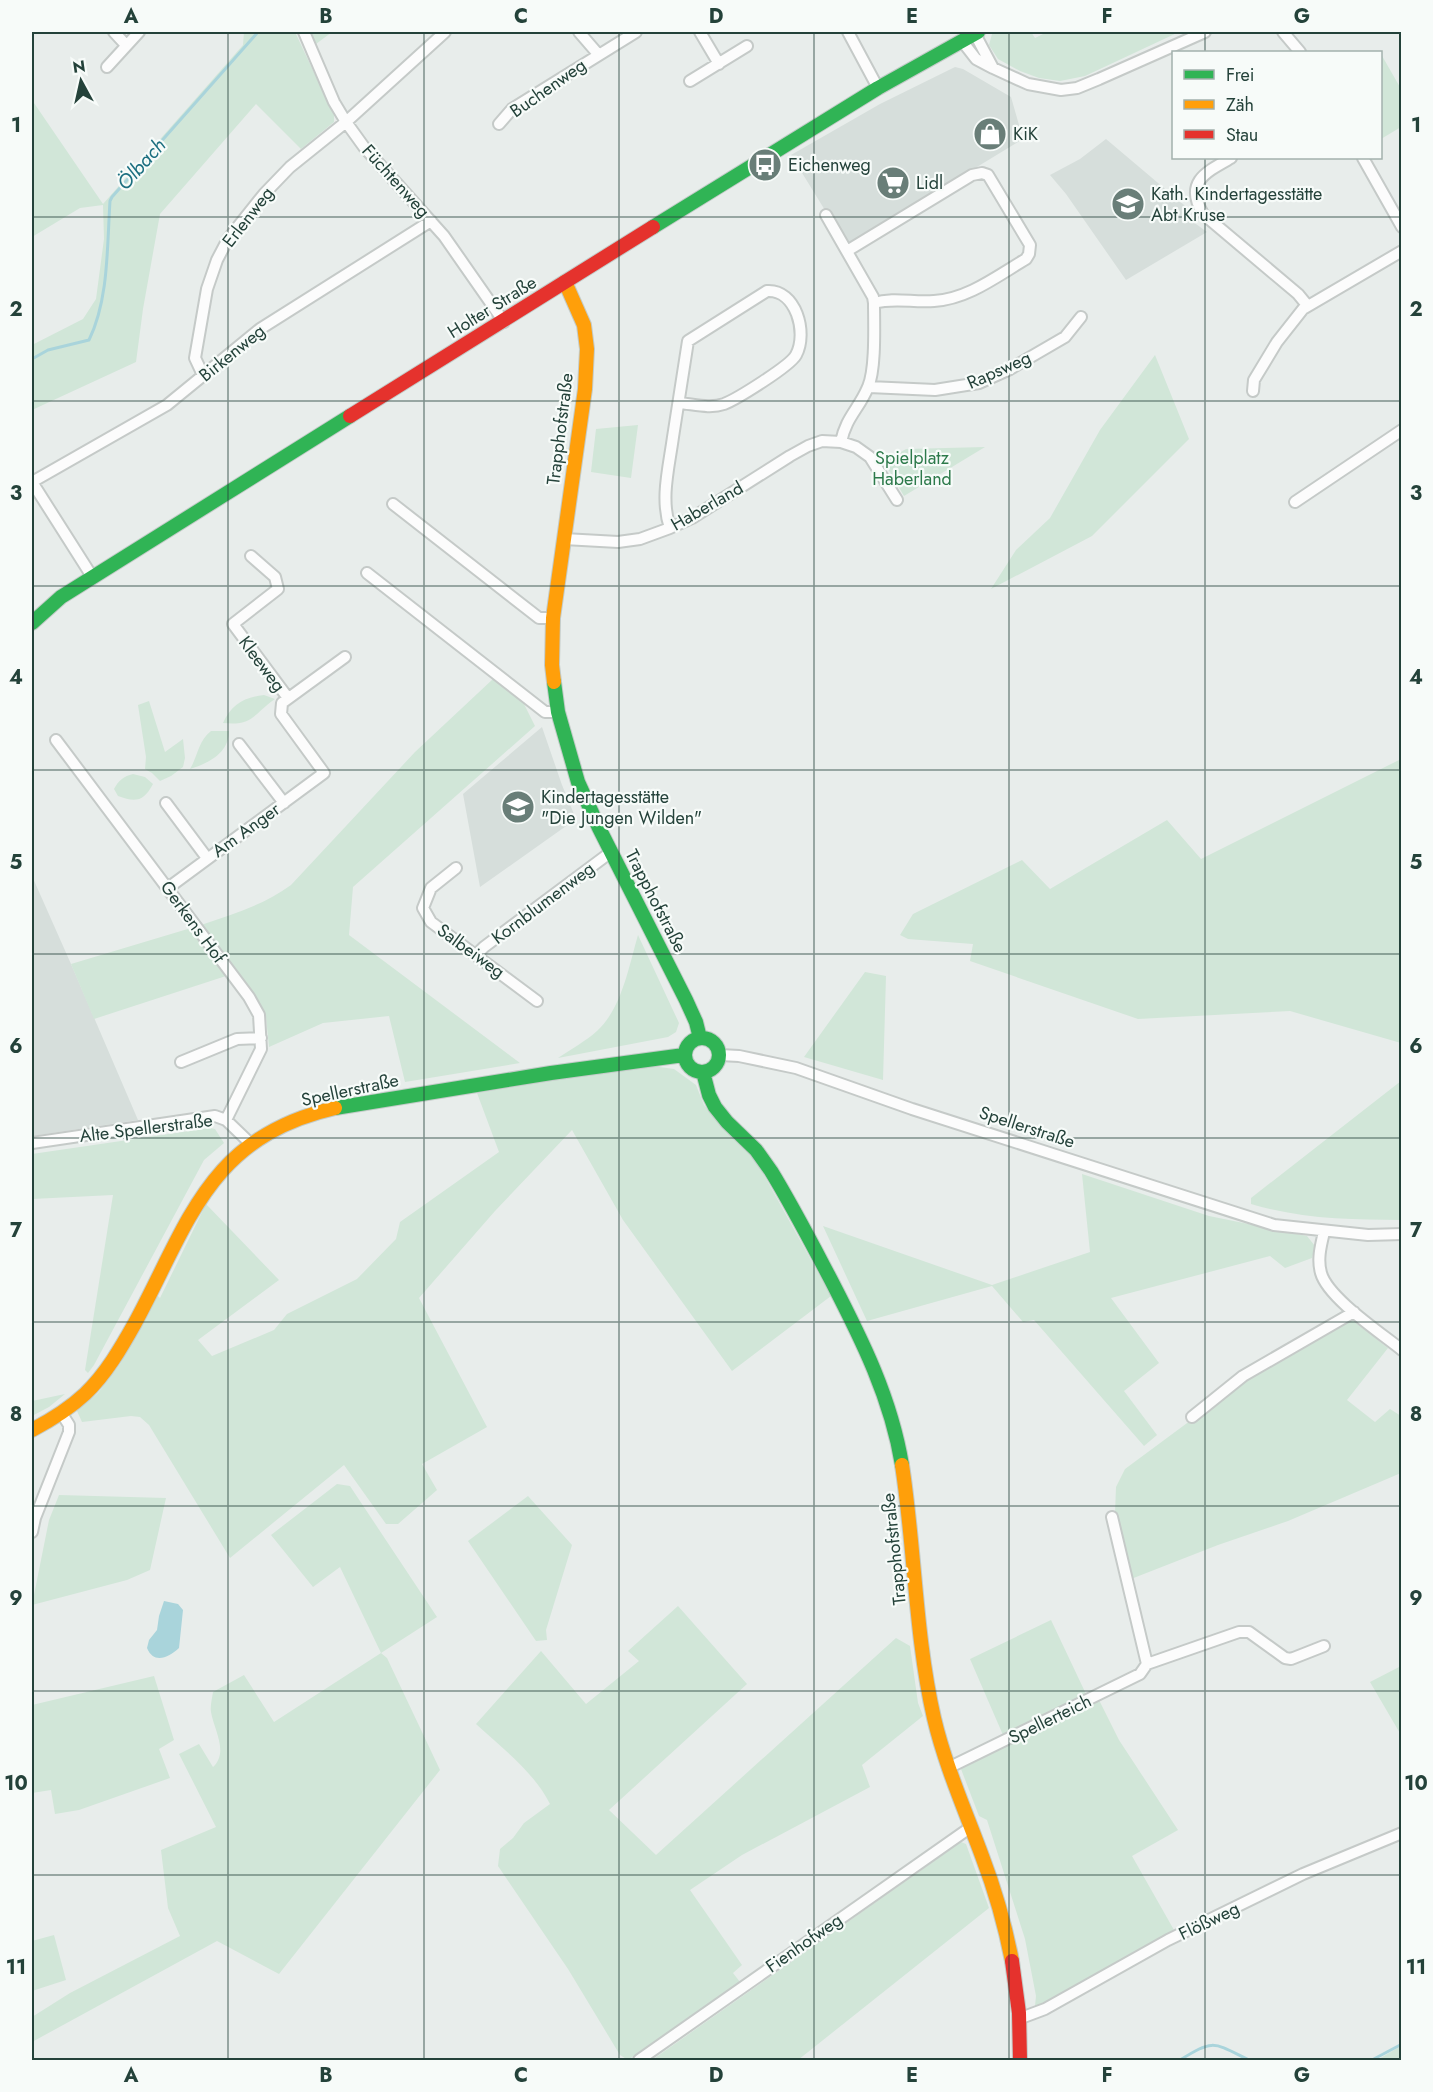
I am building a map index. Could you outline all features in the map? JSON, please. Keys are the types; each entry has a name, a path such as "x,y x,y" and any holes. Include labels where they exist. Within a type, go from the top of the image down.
{"street":[{"path":"114,32 126,45"},
{"path":"107,67 140,32"},
{"name":"Füchtenweg","path":"304,32 334,102 346,122 364,147 444,237 504,322"},
{"name":"Erlenweg","path":"204,375 195,358 207,289 228,238 264,194 290,167 346,122 445,32"},
{"name":"Buchenweg","path":"579,32 598,54"},
{"name":"Buchenweg","path":"500,124 512,109 636,32"},
{"path":"700,32 719,63"},
{"path":"848,32 878,88"},
{"path":"962,41 976,59 993,69 1028,84 1061,90 1077,88 1204,32"},
{"path":"1283,32 1299,51"},
{"path":"977,33 993,69"},
{"name":"Holter Straße","path":"32,623 61,597 565,282 878,88 977,33"},
{"path":"690,81 747,46"},
{"path":"1229,159 1209,170 1199,180 1195,190 1199,207 1203,214 1298,294 1307,305"},
{"path":"1364,159 1401,227"},
{"path":"847,251 972,175 982,173 988,176 1030,244 1026,259 959,298 934,302 884,300 874,303"},
{"path":"826,215 874,303 872,373 869,387 844,426 842,442 856,447 870,457 897,500"},
{"name":"Birkenweg","path":"93,578 32,482 167,405 260,329 431,221"},
{"path":"1253,391 1254,380 1271,352 1307,305 1401,251"},
{"name":"Trapphofstraße","path":"565,282 584,325 587,349 585,389 553,618 552,665 558,712 578,782 686,1000 700,1038"},
{"path":"670,528 667,518 666,487 688,341 767,291 782,293 789,301 800,325 800,341 796,355 787,365 725,404 710,406 679,403"},
{"name":"Rapsweg","path":"869,387 935,390 979,383 1010,369 1065,337 1081,317"},
{"path":"1295,502 1401,430"},
{"name":"Haberland","path":"564,538 618,542 640,539 692,518 808,446 822,441 842,442"},
{"path":"393,504 539,618 553,618"},
{"name":"Kleeweg","path":"251,556 275,578 278,589 233,624 288,698"},
{"path":"368,573 545,712 558,712"},
{"path":"288,698 345,657"},
{"name":"Am Anger","path":"168,888 324,773 281,714 282,703 288,698"},
{"name":"Gerkens Hof","path":"56,740 249,997 259,1015 261,1049 226,1119"},
{"path":"239,744 284,803"},
{"path":"166,803 207,858"},
{"name":"Kornblumenweg","path":"476,956 484,947 611,852"},
{"name":"Salbeiweg","path":"456,868 432,888 423,908 431,922 537,1001"},
{"path":"181,1062 237,1039 261,1038"},
{"path":"700,1038 710,1039 717,1046 720,1055 713,1069 703,1072 694,1071 687,1065 684,1055 692,1041 700,1038"},
{"name":"Spellerstraße","path":"32,1430 62,1414 91,1390 115,1360 204,1192 225,1166 251,1144 313,1114 351,1105 525,1076 645,1058 684,1055"},
{"name":"Spellerstraße","path":"720,1055 739,1056 796,1068 934,1116 1274,1225 1324,1232 1368,1235 1401,1234"},
{"name":"Trapphofstraße","path":"703,1072 711,1100 728,1122 760,1155 788,1200 862,1340 890,1410 904,1477 925,1674 948,1768 1003,1919 1013,1963 1021,2018 1020,2061"},
{"name":"Alte Spellerstraße","path":"32,1143 215,1116 226,1119 251,1144"},
{"path":"1324,1232 1319,1260 1321,1274 1333,1292 1354,1312 1401,1350"},
{"path":"1192,1417 1243,1376 1354,1312"},
{"path":"32,1532 35,1518 69,1432 69,1425 62,1414"},
{"path":"1112,1517 1147,1664"},
{"name":"Spellerteich","path":"948,1768 1140,1674 1147,1664 1242,1631 1249,1632 1285,1658 1291,1659 1324,1646"},
{"name":"Fienhofweg","path":"639,2061 971,1827"},
{"name":"Flößweg","path":"1021,2018 1045,2009 1168,1940 1281,1885 1401,1833"}],"shaded area":[{"path":"955,67 963,69 1011,97 1023,139 847,246 791,155 880,104"},
{"name":"Kath. Kindertagesstätte Abt Kruse","path":"1106,139 1190,210 1185,216 1207,232 1126,280 1066,194 1050,175 1080,159"},
{"name":"Kindertagesstätte \"Die Jungen Wilden\"","path":"542,727 576,819 480,887 463,794"},
{"path":"32,876 71,964 138,1120 32,1136"}],"green space":[{"path":"244,32 295,32 334,115 334,122 301,149 256,104 160,214 136,362 32,410 32,345 83,319 96,299 104,239 103,205 80,208 32,237 32,105 34,103 103,204 243,45"},
{"path":"311,32 332,32 316,44"},
{"path":"1031,32 1035,38 1047,32 1179,32 1085,76 1060,81 1039,78 998,59 989,45 992,34"},
{"path":"1382,56 1401,89 1401,127 1382,138"},
{"path":"1155,355 1189,439 1092,536 991,589 1016,550 1050,518 1100,430"},
{"path":"638,425 631,478 591,472 596,429"},
{"name":"Spielplatz Haberland","path":"985,447 904,496 884,462 906,449"},
{"path":"493,679 523,702 535,726 353,887 349,935 520,1063 405,1082 389,1016 323,1023 269,1047 266,1017 201,925 259,904 291,885 415,752"},
{"path":"264,695 275,699 252,718 241,723 223,723 230,711 239,703"},
{"path":"149,701 165,752 183,739 185,758 183,767 160,781 145,769 146,757 138,705"},
{"path":"211,731 229,731 226,745 211,760 190,769 201,744"},
{"path":"1401,759 1401,1043 1290,1011 1138,1019 970,961 973,944 908,939 900,935 913,914 1022,860 1050,889 1167,820 1201,859"},
{"path":"133,774 145,777 153,784 150,790 143,797 135,800 118,796 114,789 119,781"},
{"path":"191,928 226,976 94,1019 71,964"},
{"path":"638,935 679,1023 676,1032 668,1037 558,1058 583,1042 606,1022 624,986"},
{"path":"865,972 886,976 883,1080 804,1057"},
{"path":"645,1065 674,1069 696,1085 704,1105 755,1159 831,1296 732,1371 623,1220 572,1130 495,1211 419,1298 487,1427 422,1464 437,1490 398,1524 386,1524 344,1465 230,1558 149,1425 140,1417 131,1416 82,1422 77,1411 98,1393 120,1364 157,1295 160,1298 206,1204 279,1280 198,1340 212,1356 274,1330 287,1314 357,1279 396,1239 400,1222 499,1152 477,1093"},
{"path":"1401,1081 1401,1220 1307,1216 1251,1204 1251,1198"},
{"path":"215,1129 224,1143 204,1160 88,1373 85,1370 113,1195 32,1199 32,1154"},
{"path":"1082,1174 1209,1216 1307,1236 1315,1246 1312,1258 1285,1268 1270,1256 1111,1298 1159,1363 1124,1391 1157,1435 1144,1446 1034,1320 1023,1322 992,1286 867,1321 823,1226 992,1285 1090,1252"},
{"path":"1352,1320 1388,1348 1347,1400 1375,1422 1390,1409 1401,1416 1401,1473 1288,1521 1131,1579 1115,1513 1116,1487 1125,1469 1252,1375"},
{"path":"65,1394 49,1407 32,1416 32,1401"},
{"path":"337,1484 350,1486 437,1617 381,1653 340,1567 313,1587 271,1535"},
{"path":"59,1495 166,1498 150,1570 127,1580 32,1605 49,1520"},
{"path":"528,1496 572,1545 546,1630 547,1640 536,1641 468,1541"},
{"path":"678,1606 747,1684 609,1810 656,1855 896,1638 910,1646 918,1703 923,1716 862,1765 870,1787 742,1855 690,1890 742,1965 733,1973 740,1982 628,2060 620,2055 568,1969 498,1866 500,1849 513,1838 524,1823 550,1804 526,1771 476,1724 541,1651 586,1704 639,1661 628,1651"},
{"path":"1051,1620 1086,1694 1003,1735 970,1659"},
{"path":"381,1653 387,1658 440,1770 279,1974 217,1941 32,2042 32,2017 70,1993 180,1936 168,1908 161,1850 216,1827 179,1754 199,1744 213,1767 218,1761 219,1741 211,1712 213,1692 244,1675 274,1722"},
{"path":"1401,1666 1401,1735 1370,1682"},
{"path":"154,1676 174,1740 159,1749 170,1778 79,1810 55,1814 51,1790 32,1793 32,1705"},
{"path":"1098,1698 1119,1740 1178,1830 1132,1856 1174,1930 1043,2005 1035,2006 1036,1996 1025,1939 987,1820 979,1816 961,1764"},
{"path":"961,1842 966,1844 989,1908 798,2060 652,2060"},
{"path":"54,1935 66,1980 32,1991 32,1941"},
{"path":"1401,2046 1401,2060 1377,2060"}],"water":[{"path":"164,1601 178,1604 183,1610 179,1648 171,1654 158,1658 147,1648 149,1640 157,1630"}],"waterway":[{"name":"Ölbach","path":"32,359 48,350 89,340 96,324 104,290 112,197 258,32"},
{"path":"1372,2060 1402,2044"},
{"path":"1180,2060 1200,2049 1214,2045 1228,2049 1249,2060"}],"traffic: fast":[{"path":"653,227 878,88 978,32"},
{"path":"32,623 61,597 350,416"},
{"path":"554,682 558,712 578,782 686,1000 700,1038"},
{"path":"702,1038 714,1043 719,1055 714,1067 702,1072 690,1067 685,1055 690,1043 702,1038"},
{"path":"335,1108 551,1073 684,1055"},
{"path":"703,1072 715,1107 756,1150 771,1171 842,1302 883,1393 891,1416 902,1465"}],"traffic: slow":[{"path":"554,682 553,618 585,389 587,349 584,325 565,282"},
{"path":"32,1430 60,1414 79,1399 106,1369 135,1323 189,1219 208,1189 230,1162 258,1140 292,1121 335,1108"},
{"path":"902,1465 919,1624 934,1718 950,1770 987,1869 1012,1961"}],"traffic: jam":[{"path":"350,416 653,227"},
{"path":"1012,1961 1019,2013 1020,2060"}],"place":[{"name":"KiK","path":"990,134"},
{"name":"Eichenweg","path":"765,165"},
{"name":"Lidl","path":"893,183"},
{"name":"Kath. Kindertagesstätte Abt Kruse","path":"1128,204"},
{"name":"Kindertagesstätte \"Die Jungen Wilden\"","path":"518,807"}]}
